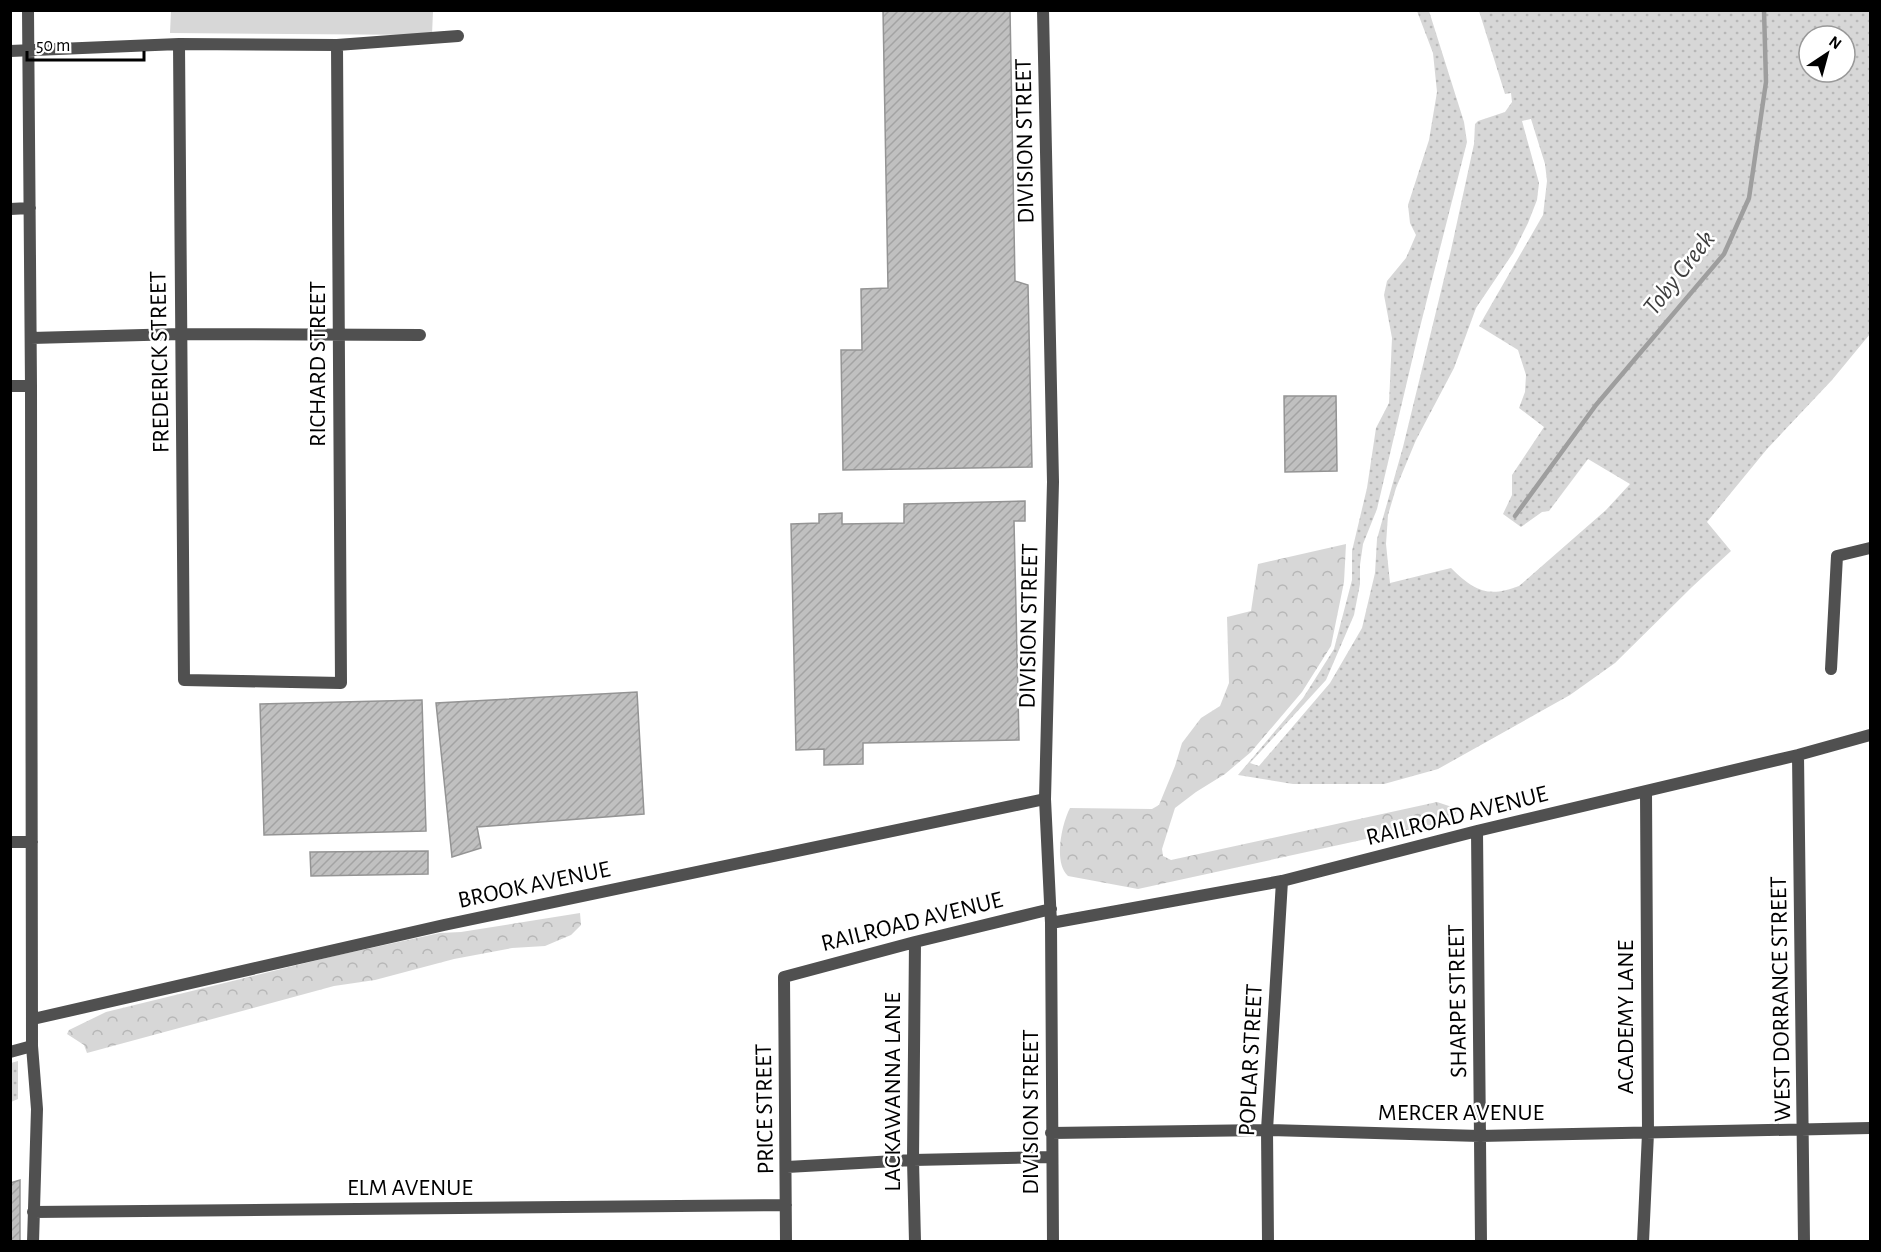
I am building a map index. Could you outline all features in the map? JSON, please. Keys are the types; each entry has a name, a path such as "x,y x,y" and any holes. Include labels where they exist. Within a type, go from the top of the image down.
{"street":[{"path":"28,10 32,1046 37,1108 33,1242"},
{"name":"DIVISION STREET","path":"1043,10 1053,482 1045,799 1051,909 1053,1242"},
{"path":"10,51 179,44 337,45 458,36"},
{"name":"FREDERICK STREET","path":"179,44 184,680 341,683"},
{"name":"RICHARD STREET","path":"337,45 341,683"},
{"path":"10,209 30,208"},
{"path":"31,338 181,334 420,335"},
{"path":"10,386 31,386"},
{"path":"1831,669 1838,556 1870,548"},
{"name":"RAILROAD AVENUE","path":"1051,923 1282,881 1477,831 1798,755 1870,735"},
{"name":"WEST DORRANCE STREET","path":"1798,755 1804,1242"},
{"name":"ACADEMY LANE","path":"1644,1242 1648,1132 1646,792"},
{"name":"BROOK AVENUE","path":"33,1019 444,925 1045,799"},
{"name":"SHARPE STREET","path":"1477,831 1481,1242"},
{"path":"10,842 32,842"},
{"name":"POPLAR STREET","path":"1268,1242 1266,1130 1282,881"},
{"name":"RAILROAD AVENUE","path":"784,977 1051,909"},
{"name":"LACKAWANNA LANE","path":"915,942 913,1160 915,1242"},
{"name":"PRICE STREET","path":"784,977 786,1242"},
{"path":"10,1052 32,1046"},
{"name":"MERCER AVENUE","path":"1051,1133 1266,1130 1480,1136 1870,1128"},
{"path":"787,1167 913,1160 1052,1157"},
{"name":"ELM AVENUE","path":"33,1212 786,1205"}],"green space":[{"path":"171,11 433,11 432,35 170,33"},
{"path":"1417,11 1429,11 1464,122 1467,142 1377,509 1363,544 1360,584 1354,615 1326,680 1250,763 1259,766 1330,683 1362,628 1375,573 1377,539 1403,447 1451,250 1474,144 1475,124 1505,112 1512,102 1511,93 1505,94 1479,11 1870,11 1870,334 1832,380 1767,449 1707,522 1731,551 1615,663 1570,695 1438,769 1384,784 1293,784 1238,775 1303,698 1334,649 1352,580 1352,551 1367,488 1376,428 1389,403 1392,338 1384,295 1387,281 1406,258 1416,235 1410,223 1408,205 1429,140 1437,92 1433,53","holes":["1531,119 1545,164 1547,181 1543,215 1479,326 1518,350 1526,375 1525,392 1519,408 1544,427 1512,475 1512,495 1503,514 1521,527 1542,512 1549,511 1588,459 1630,484 1606,510 1519,586 1490,592 1482,590 1474,587 1451,568 1390,583 1386,544 1388,515 1396,488 1416,440 1454,368 1476,308 1513,253 1537,200 1539,183 1522,121"]},
{"path":"1346,544 1344,582 1331,646 1302,692 1251,752 1225,774 1175,808 1162,849 1163,856 1171,860 1437,802 1457,811 1453,820 1138,889 1068,876 1061,862 1060,843 1070,808 1152,809 1159,805 1182,743 1201,718 1220,706 1229,683 1227,617 1251,611 1258,564"},
{"path":"580,913 581,925 571,935 545,946 512,948 454,959 375,980 334,986 87,1053 84,1045 67,1034 69,1030 106,1012 334,956 440,933 461,932"},
{"path":"18,1061 18,1099 11,1102 11,1063"}],"building":[{"path":"883,10 1010,10 1015,281 1028,285 1032,467 843,470 841,350 862,350 861,289 888,288"},
{"path":"1284,396 1336,396 1337,471 1285,472"},
{"path":"1025,501 1025,521 1014,521 1019,740 863,743 863,764 824,765 824,749 796,750 791,524 819,523 819,514 842,513 842,524 904,523 904,504"},
{"path":"637,692 644,814 477,827 481,848 452,857 436,703"},
{"path":"422,700 426,831 264,835 260,704"},
{"path":"428,851 428,874 311,876 310,852"},
{"path":"20,1180 20,1242 10,1242 10,1183"}],"waterway":[{"name":"Toby Creek","path":"1515,516 1596,405 1724,254 1749,198 1766,82 1764,10"}]}
